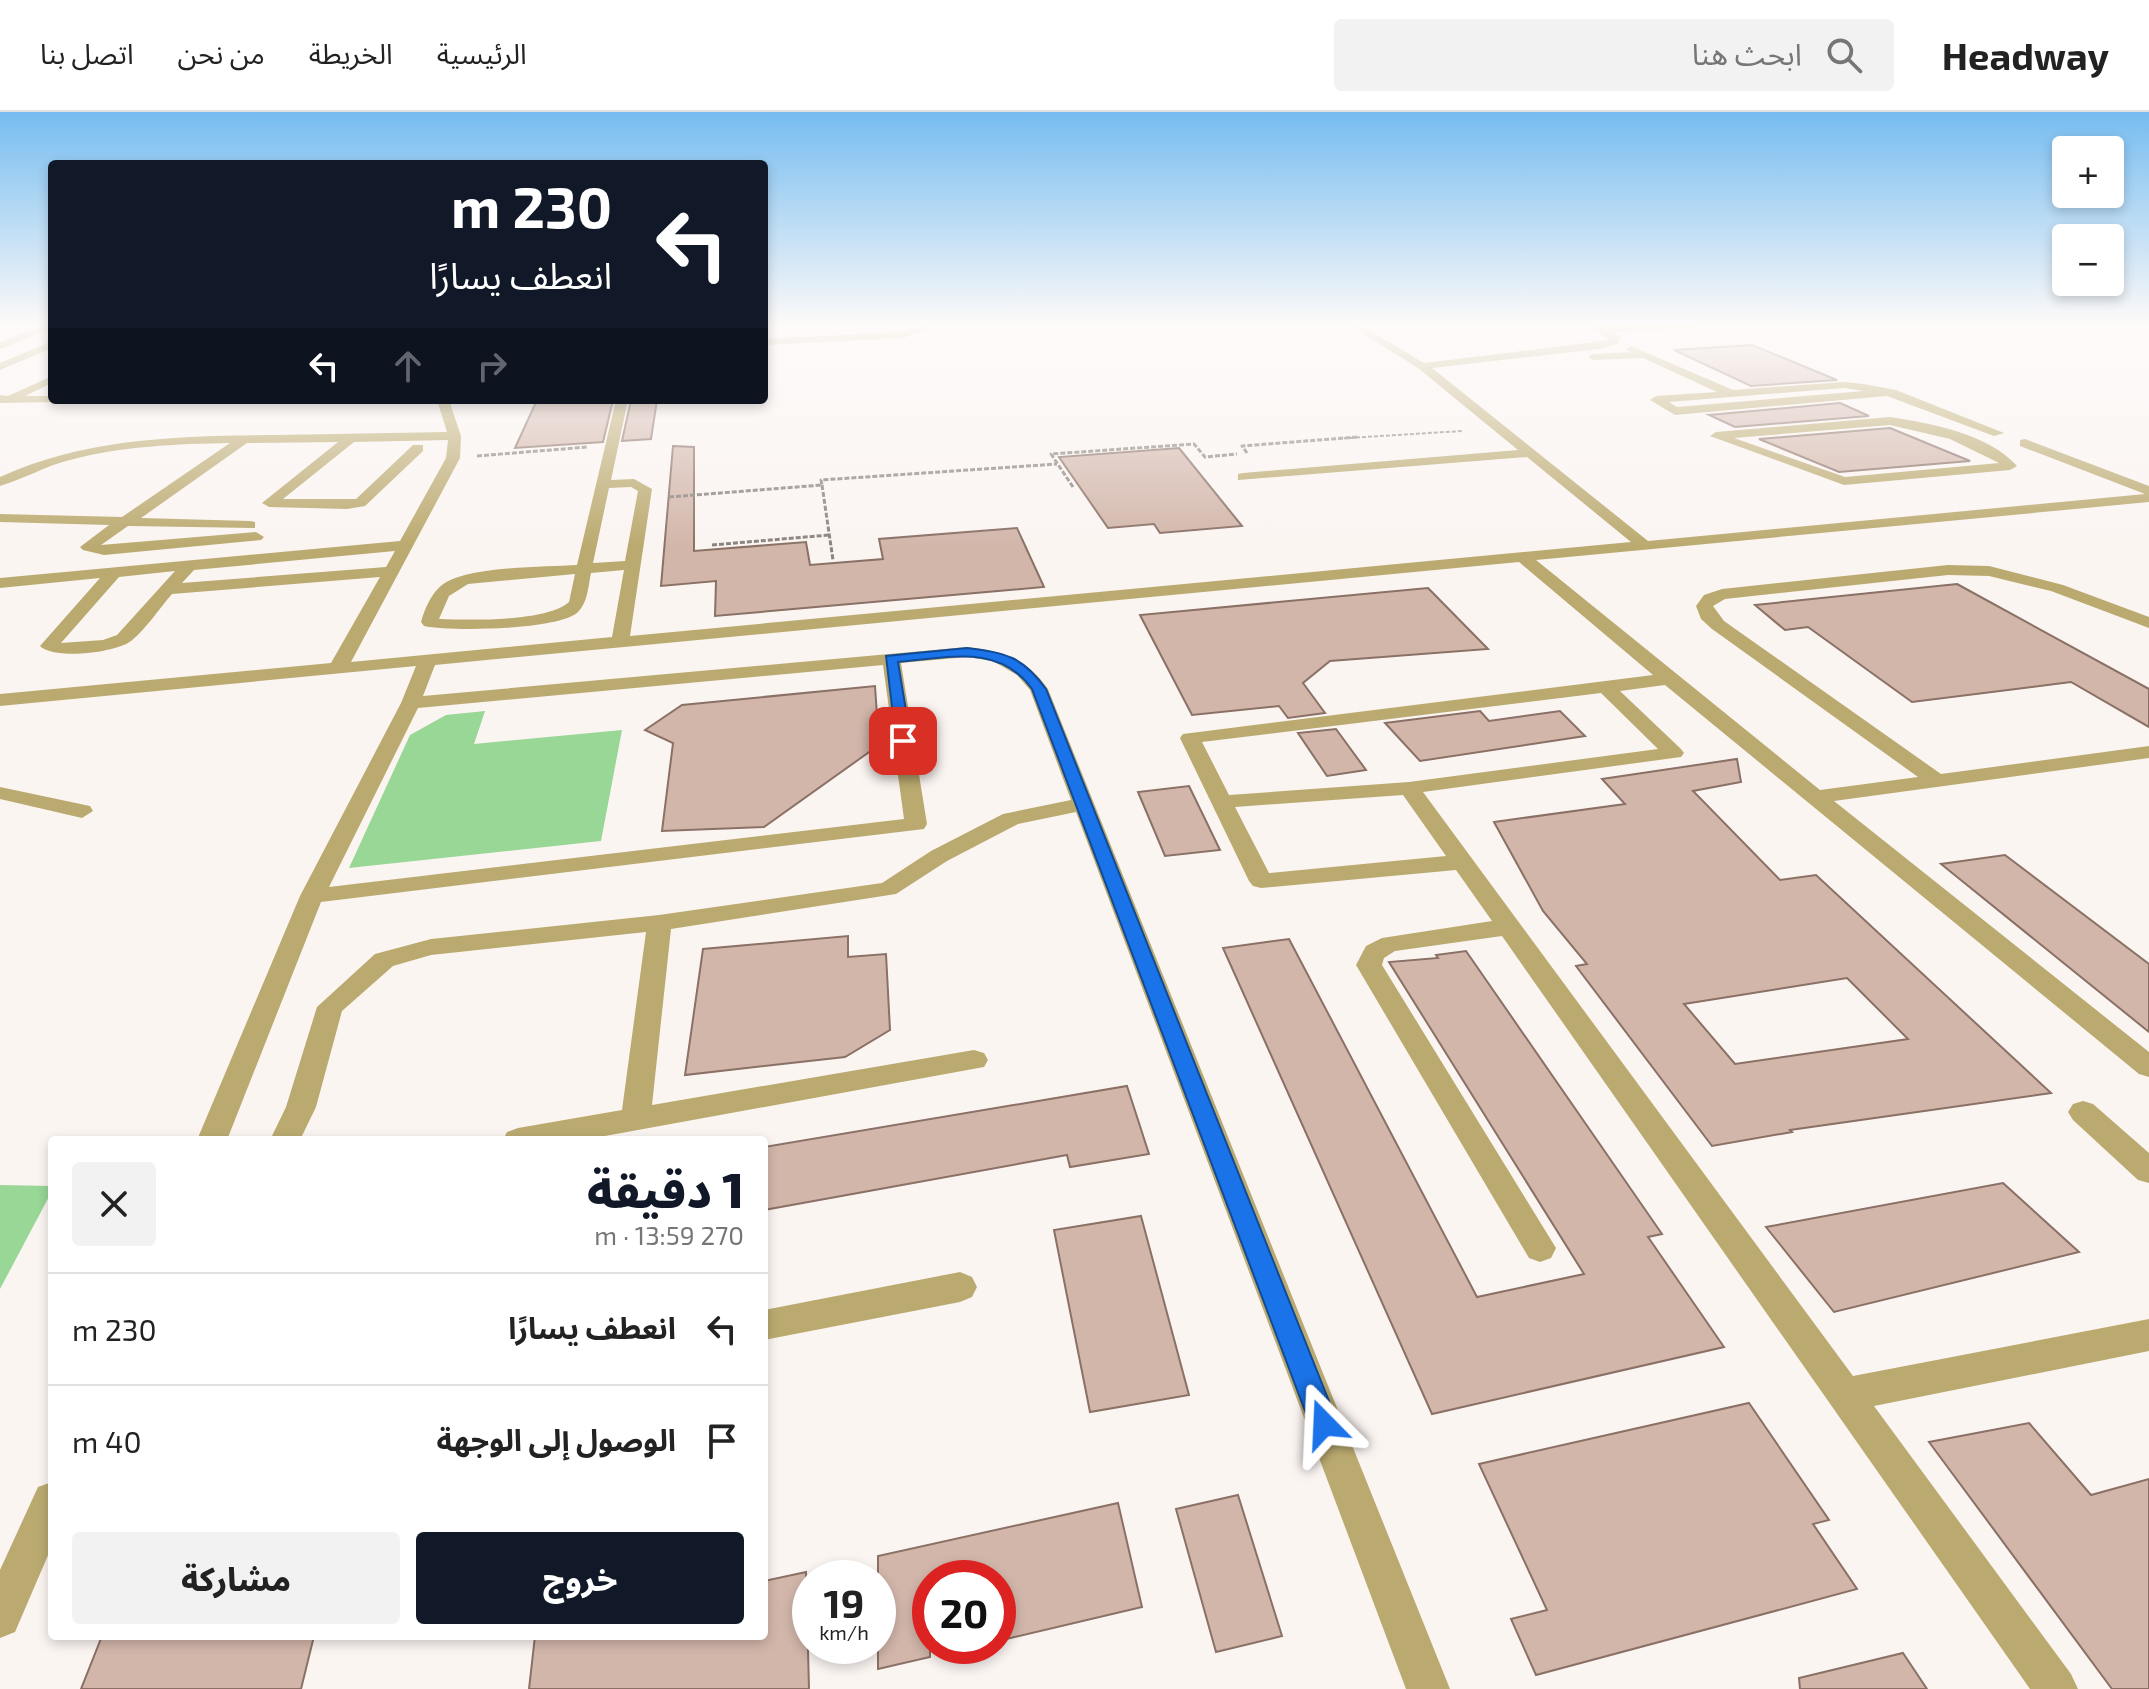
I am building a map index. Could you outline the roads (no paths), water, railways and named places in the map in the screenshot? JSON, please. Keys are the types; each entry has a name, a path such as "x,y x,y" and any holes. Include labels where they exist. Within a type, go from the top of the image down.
{"lane":[{"path":"4,399 48,400"},
{"path":"1462,399 1645,546"},
{"path":"1674,399 1656,400 1658,404 1675,411 1817,399"},
{"path":"1910,399 2149,491"},
{"path":"338,668 453,458 455,436 444,404"},
{"path":"621,404 584,569 577,602 562,614 449,626 430,622 443,591 461,580 584,569 632,565"},
{"path":"1960,440 2005,459 2010,466 1844,481 1716,436 1890,421 1914,423 1960,440 2009,436"},
{"path":"0,482 50,460 87,451 194,441 455,436"},
{"path":"351,438 269,503 360,503 418,448"},
{"path":"245,439 88,547 104,550 256,537"},
{"path":"1243,477 1530,453"},
{"path":"0,473 17,473"},
{"path":"603,484 640,485 645,489 620,642"},
{"path":"0,700 2149,498"},
{"path":"0,518 257,525 262,528 256,537 239,545 226,562"},
{"path":"248,560 259,543 256,537"},
{"path":"0,583 405,545"},
{"path":"1525,559 2149,1067"},
{"path":"114,572 49,646 59,649 105,645 123,639 189,565"},
{"path":"1937,781 1718,625 1707,615 1704,606 1710,599 1722,594 1948,570 1978,570 2036,581 2149,623"},
{"path":"168,589 391,571"},
{"path":"411,703 967,652 1001,656 1025,670 1039,689 1428,1689"},
{"path":"214,1136 312,896 411,703 428,659"},
{"path":"312,896 916,824 891,659"},
{"path":"1462,862 1261,881 1190,738 1669,679"},
{"path":"1222,802 1409,788 1674,753 1605,687"},
{"path":"1818,797 2149,752"},
{"path":"1409,788 2056,1689"},
{"path":"0,793 82,811"},
{"path":"287,1136 301,1107 330,1007 384,960 431,947 659,923 888,889 939,856 1011,819 1084,804"},
{"path":"636,1119 659,923"},
{"path":"1510,927 1396,942 1382,946 1372,954 1369,965 1540,1248"},
{"path":"540,1136 974,1060"},
{"path":"2083,1112 2149,1171"},
{"path":"768,1324 960,1287"},
{"path":"1845,1395 2149,1335"},
{"path":"0,1617 48,1510"}]}
